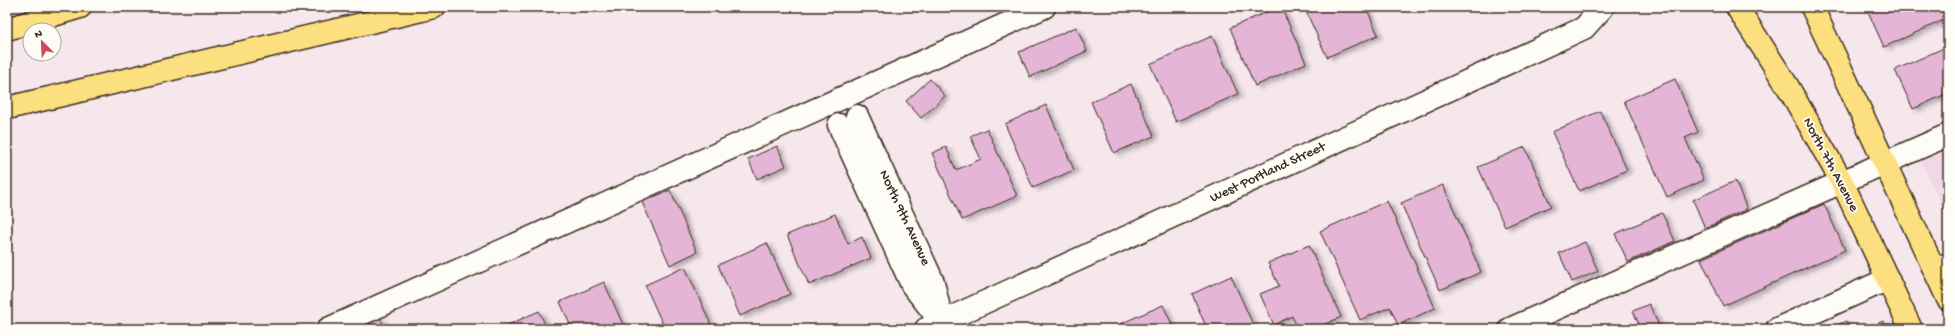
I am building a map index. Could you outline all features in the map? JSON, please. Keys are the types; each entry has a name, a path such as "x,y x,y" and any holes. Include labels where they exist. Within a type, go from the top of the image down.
{"main road":[{"path":"7,29 80,7"},
{"path":"7,108 434,7"},
{"name":"North 7th Avenue","path":"1737,7 1788,87 1842,182 1911,329"},
{"path":"1812,7 1885,162 1941,267 1948,299"}],"street":[{"path":"328,329 1044,7"},
{"name":"West Portland Street","path":"937,327 1584,28 1602,7"},
{"name":"North 9th Avenue","path":"848,120 912,285 937,327"},
{"path":"1510,329 1948,135"},
{"path":"1777,329 1888,279"}],"shaded area":[{"path":"1948,135 1948,218 1915,149"}],"building":[{"path":"1281,7 1306,63 1255,86 1230,28"},
{"path":"1304,7 1366,7 1378,35 1327,57"},
{"path":"1866,7 1948,7 1948,18 1884,47"},
{"path":"1076,27 1087,51 1030,77 1019,52"},
{"path":"1212,36 1238,94 1176,122 1150,64"},
{"path":"1948,46 1948,93 1913,109 1895,70"},
{"path":"930,79 945,96 921,118 906,101"},
{"path":"1675,79 1698,132 1685,138 1704,180 1667,197 1624,101"},
{"path":"1131,84 1154,136 1114,153 1091,102"},
{"path":"1046,105 1074,170 1033,188 1005,124"},
{"path":"1600,111 1627,170 1579,191 1552,132"},
{"path":"987,129 1017,196 962,220 932,153 946,147 956,170 981,159 970,136"},
{"path":"777,146 786,166 757,179 748,159"},
{"path":"1525,147 1551,206 1505,227 1478,167"},
{"path":"1735,181 1747,209 1705,228 1693,200"},
{"path":"1443,185 1481,272 1440,290 1401,203"},
{"path":"670,190 697,252 670,265 642,202"},
{"path":"1387,201 1435,308 1398,325 1390,307 1360,320 1320,231"},
{"path":"1824,204 1845,250 1723,306 1701,259"},
{"path":"1662,213 1675,241 1628,262 1615,234"},
{"path":"835,214 848,244 862,237 871,258 809,285 787,235"},
{"path":"1585,242 1598,271 1572,282 1559,253"},
{"path":"767,243 790,294 740,316 718,265"},
{"path":"1309,245 1341,317 1314,329 1298,329 1292,316 1274,325 1260,294 1279,286 1268,263"},
{"path":"685,267 712,327 707,329 665,329 645,285"},
{"path":"1231,276 1255,329 1207,329 1192,294"},
{"path":"604,282 625,329 572,329 560,302"},
{"path":"1649,304 1660,328 1658,329 1641,329 1633,311"},
{"path":"1163,305 1174,329 1122,329 1120,324"},
{"path":"539,311 547,329 499,329"},
{"path":"380,317 385,329 355,329"},
{"path":"1846,321 1849,329 1828,329"},
{"path":"1883,321 1887,329 1866,329"}]}
